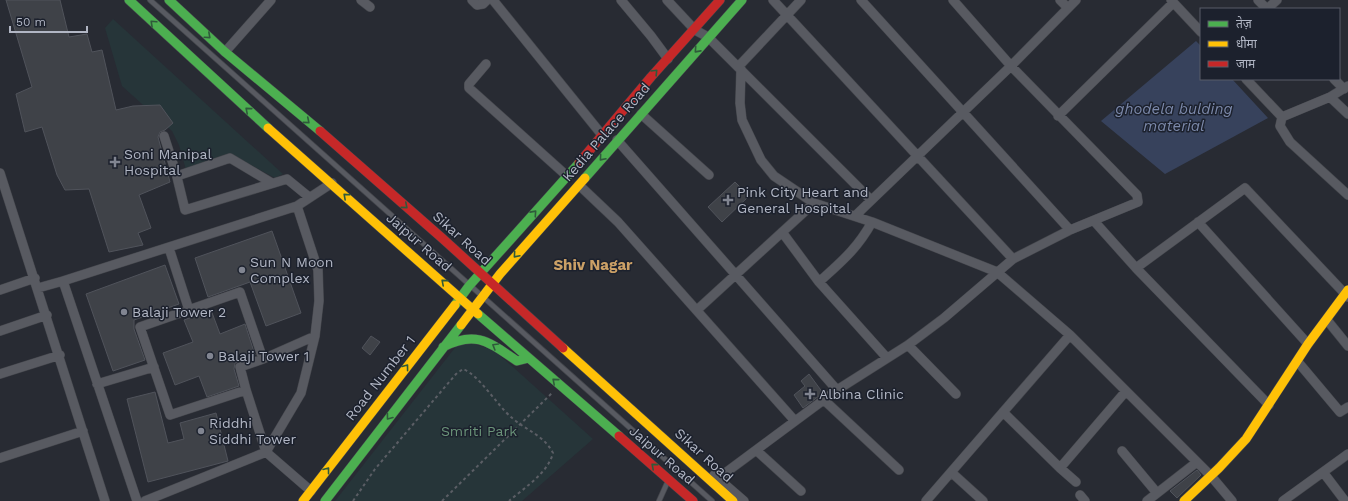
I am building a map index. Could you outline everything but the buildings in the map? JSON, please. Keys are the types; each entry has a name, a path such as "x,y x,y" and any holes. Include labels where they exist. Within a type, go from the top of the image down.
{"main road":[{"name":"Jaipur Road","path":"129,0 241,104 693,501"},
{"name":"Sikar Road","path":"170,0 225,52 349,156 480,273 494,282 715,480 734,501"},
{"name":"Kedia Palace Road","path":"480,273 567,176 720,0"},
{"name":"Kedia Palace Road","path":"494,282 617,140 742,0"},
{"name":"Road Number 1","path":"303,501 480,273"},
{"path":"326,501 472,308 494,282"},
{"path":"1184,501 1211,476 1246,438 1298,362 1308,344 1347,294"},
{"path":"443,346 461,337 473,336 484,340 517,361 529,358"}],"street":[{"path":"225,52 271,0"},
{"path":"362,0 370,7"},
{"path":"472,0 477,5 483,4 487,0"},
{"path":"493,0 602,135"},
{"path":"621,0 668,59"},
{"path":"667,0 695,30 708,37 871,200"},
{"path":"773,0 1013,259"},
{"path":"800,0 739,68 742,120 761,160 774,176 814,203 872,222 997,272 1070,334 1211,476 1232,501"},
{"path":"861,0 1070,230"},
{"path":"744,501 715,480 837,390 908,345 944,318 1013,259 1070,230 1138,202 1137,196 1011,66 953,0"},
{"path":"1060,0 1068,8"},
{"path":"855,216 1011,66 1076,0"},
{"path":"1258,0 1266,8"},
{"path":"1268,8 1277,0"},
{"path":"1058,116 1172,1 1200,31"},
{"path":"486,64 469,84 469,88 567,176"},
{"path":"1247,80 1282,117"},
{"path":"1282,117 1330,97 1346,88 1335,80"},
{"path":"1330,97 1348,114"},
{"path":"641,114 709,175"},
{"path":"1282,117 1280,126 1290,142 1348,195"},
{"path":"164,136 177,176 184,210 287,179 309,197"},
{"path":"617,140 837,390"},
{"path":"177,176 230,158 272,183"},
{"path":"0,173 4,200 35,278 84,431 102,500"},
{"path":"38,288 169,248 296,206 332,183"},
{"path":"579,185 618,222 795,422"},
{"path":"1136,268 1245,188 1347,294"},
{"path":"697,310 814,203"},
{"path":"145,501 266,452 300,393 315,336 319,301 318,270 296,206"},
{"path":"1094,221 1136,268 1269,405"},
{"path":"819,282 852,253 872,222"},
{"path":"1198,222 1308,344"},
{"path":"782,232 819,282 887,358"},
{"path":"169,248 189,310"},
{"path":"0,290 35,278"},
{"path":"63,281 96,384 137,501"},
{"path":"246,390 170,415 140,327 240,292 263,359"},
{"path":"0,331 47,315"},
{"path":"1327,320 1348,346"},
{"path":"926,501 1070,334"},
{"path":"311,491 266,452 240,367 263,359 315,336"},
{"path":"908,345 956,394"},
{"path":"0,374 60,355"},
{"path":"1298,362 1340,412 1348,407"},
{"path":"96,384 154,368"},
{"path":"1060,468 1126,391"},
{"path":"824,400 899,470"},
{"path":"1003,412 1076,482"},
{"path":"0,458 84,431"},
{"path":"756,450 801,491"},
{"path":"1122,451 1157,493"},
{"path":"1283,501 1348,454"},
{"path":"1147,501 1197,462"},
{"path":"951,472 983,501"},
{"path":"1323,472 1345,501"}],"lane":[{"path":"150,0 469,286 712,501"},
{"path":"659,501 669,479"}],"path":[{"path":"353,501 375,469 456,374 463,369 470,373 511,417 534,431 546,443 553,453 551,460 545,468 509,501"},
{"path":"442,501 560,385"}],"green space":[{"path":"113,19 283,174 275,178 230,154 186,170 179,145 172,131 122,86 105,28"},
{"name":"Smriti Park","path":"461,340 494,350 593,439 522,501 335,501"}],"water":[{"name":"ghodela bulding material","path":"1196,41 1200,45 1200,80 1233,80 1268,118 1165,174 1101,121"}],"traffic: fast":[{"path":"129,0 268,128"},
{"path":"169,0 225,52 320,131"},
{"path":"585,178 742,0"},
{"path":"455,305 469,286 579,163"},
{"path":"478,314 619,436"},
{"path":"325,501 461,325"},
{"path":"443,347 465,339 482,340 498,348 517,361 529,358"}],"traffic: slow":[{"path":"268,128 478,314"},
{"path":"461,325 500,274 585,178"},
{"path":"1184,501 1219,468 1246,439 1308,344 1348,290"},
{"path":"303,501 455,305"},
{"path":"563,348 733,501"}],"traffic: jam":[{"path":"579,163 651,77 720,0"},
{"path":"320,131 442,238 563,348"},
{"path":"619,436 693,501"}],"place":[{"name":"Soni Manipal Hospital","path":"115,162"},
{"name":"Pink City Heart and General Hospital","path":"728,200"},
{"name":"Sun N Moon Complex","path":"242,270"},
{"name":"Balaji Tower 2","path":"124,312"},
{"name":"Balaji Tower 1","path":"210,356"},
{"name":"Albina Clinic","path":"810,394"},
{"name":"Riddhi Siddhi Tower","path":"201,431"}],"district":[{"name":"Shiv Nagar","path":"593,265"}]}
